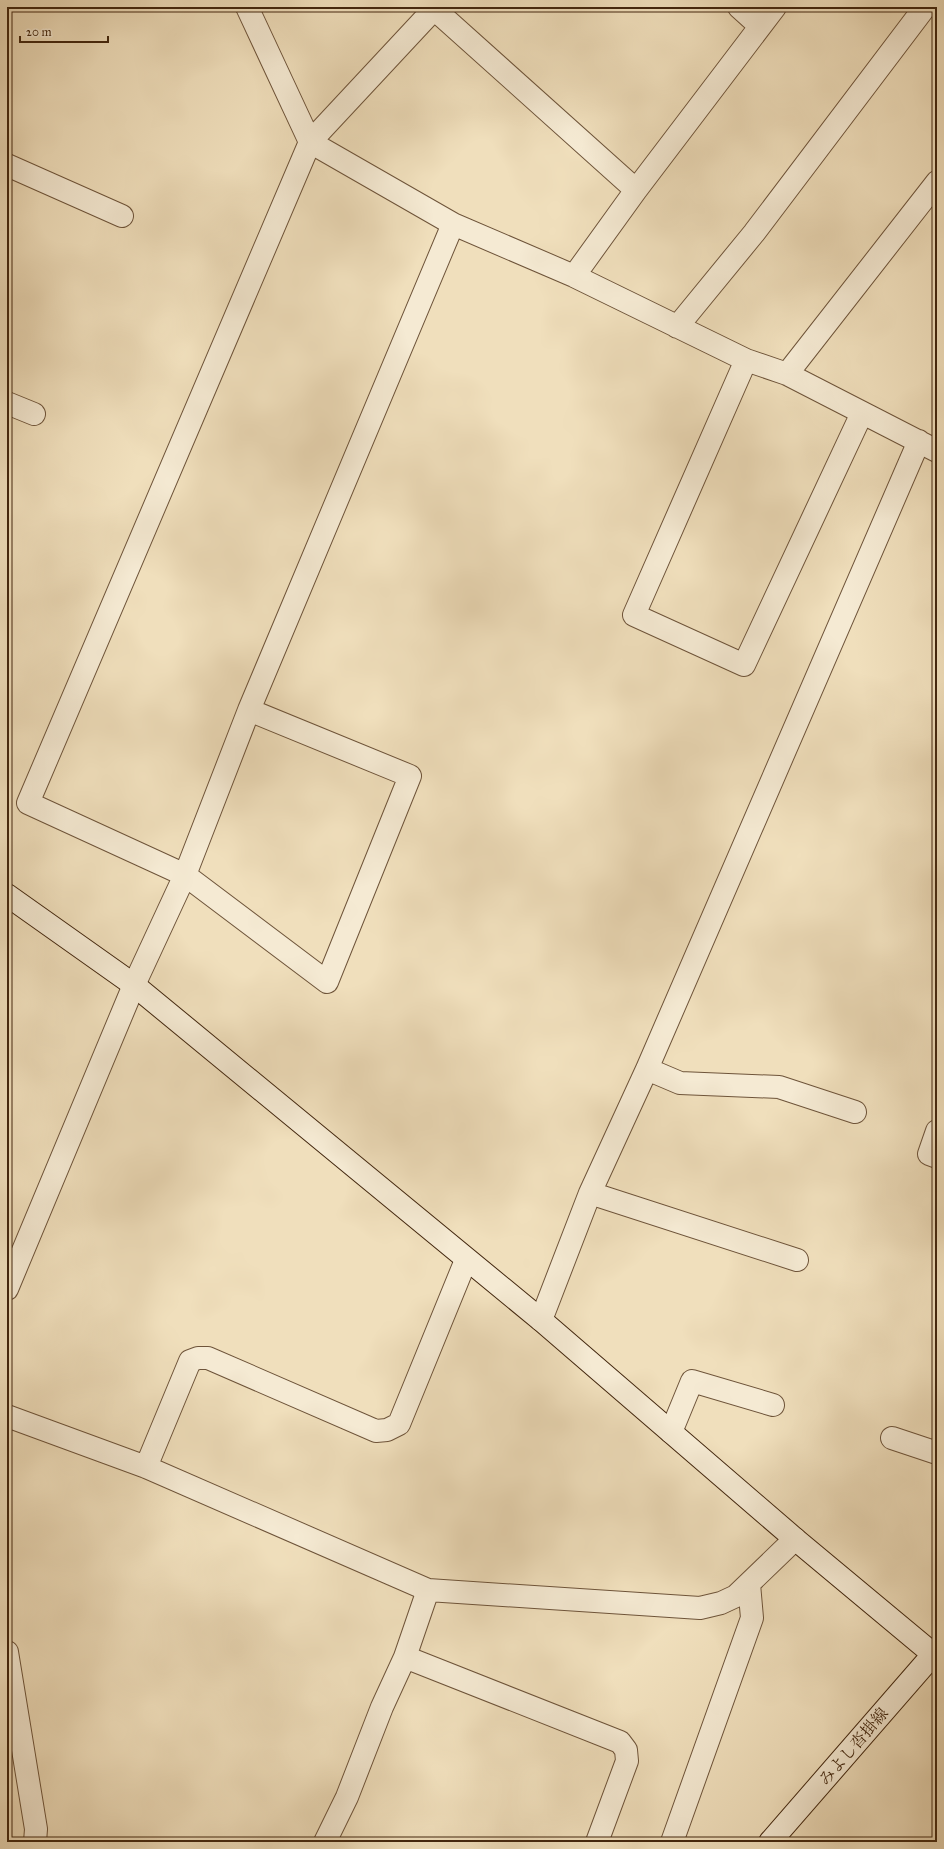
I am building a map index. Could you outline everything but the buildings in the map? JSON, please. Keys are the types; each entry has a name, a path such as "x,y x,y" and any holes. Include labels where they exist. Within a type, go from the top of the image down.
{"street":[{"path":"247,7 310,142 453,224 574,276 746,360 787,374 928,446 590,1193 541,1320"},
{"path":"739,7 760,26"},
{"path":"574,276 636,190 775,7"},
{"path":"677,327 754,233 925,7"},
{"path":"249,710 410,776 326,982 185,875 28,803 310,142 433,8 636,190"},
{"path":"7,165 122,216"},
{"path":"787,374 937,182"},
{"path":"7,1289 134,985 185,875 249,710 453,224"},
{"path":"746,360 634,615 730,659 744,665 862,413"},
{"path":"7,403 34,414"},
{"path":"7,895 134,985 466,1260 541,1320 794,1538 935,1652"},
{"path":"647,1068 680,1082 779,1087 855,1112"},
{"path":"937,1131 929,1154 937,1157"},
{"path":"590,1193 797,1260"},
{"path":"146,1467 190,1361 198,1358 208,1358 376,1431 387,1430 399,1424 466,1260"},
{"path":"671,1432 692,1381 773,1405"},
{"path":"7,1416 146,1467 428,1590 700,1608 721,1603 736,1596 794,1538"},
{"path":"892,1438 937,1453"},
{"path":"672,1842 752,1618 749,1584"},
{"path":"330,1840 382,1707 404,1657 428,1590"},
{"path":"7,1652 36,1829 35,1842"},
{"name":"みよし沓掛線","path":"770,1842 935,1652"},
{"path":"404,1657 620,1742 626,1750 627,1760 597,1842"}]}
